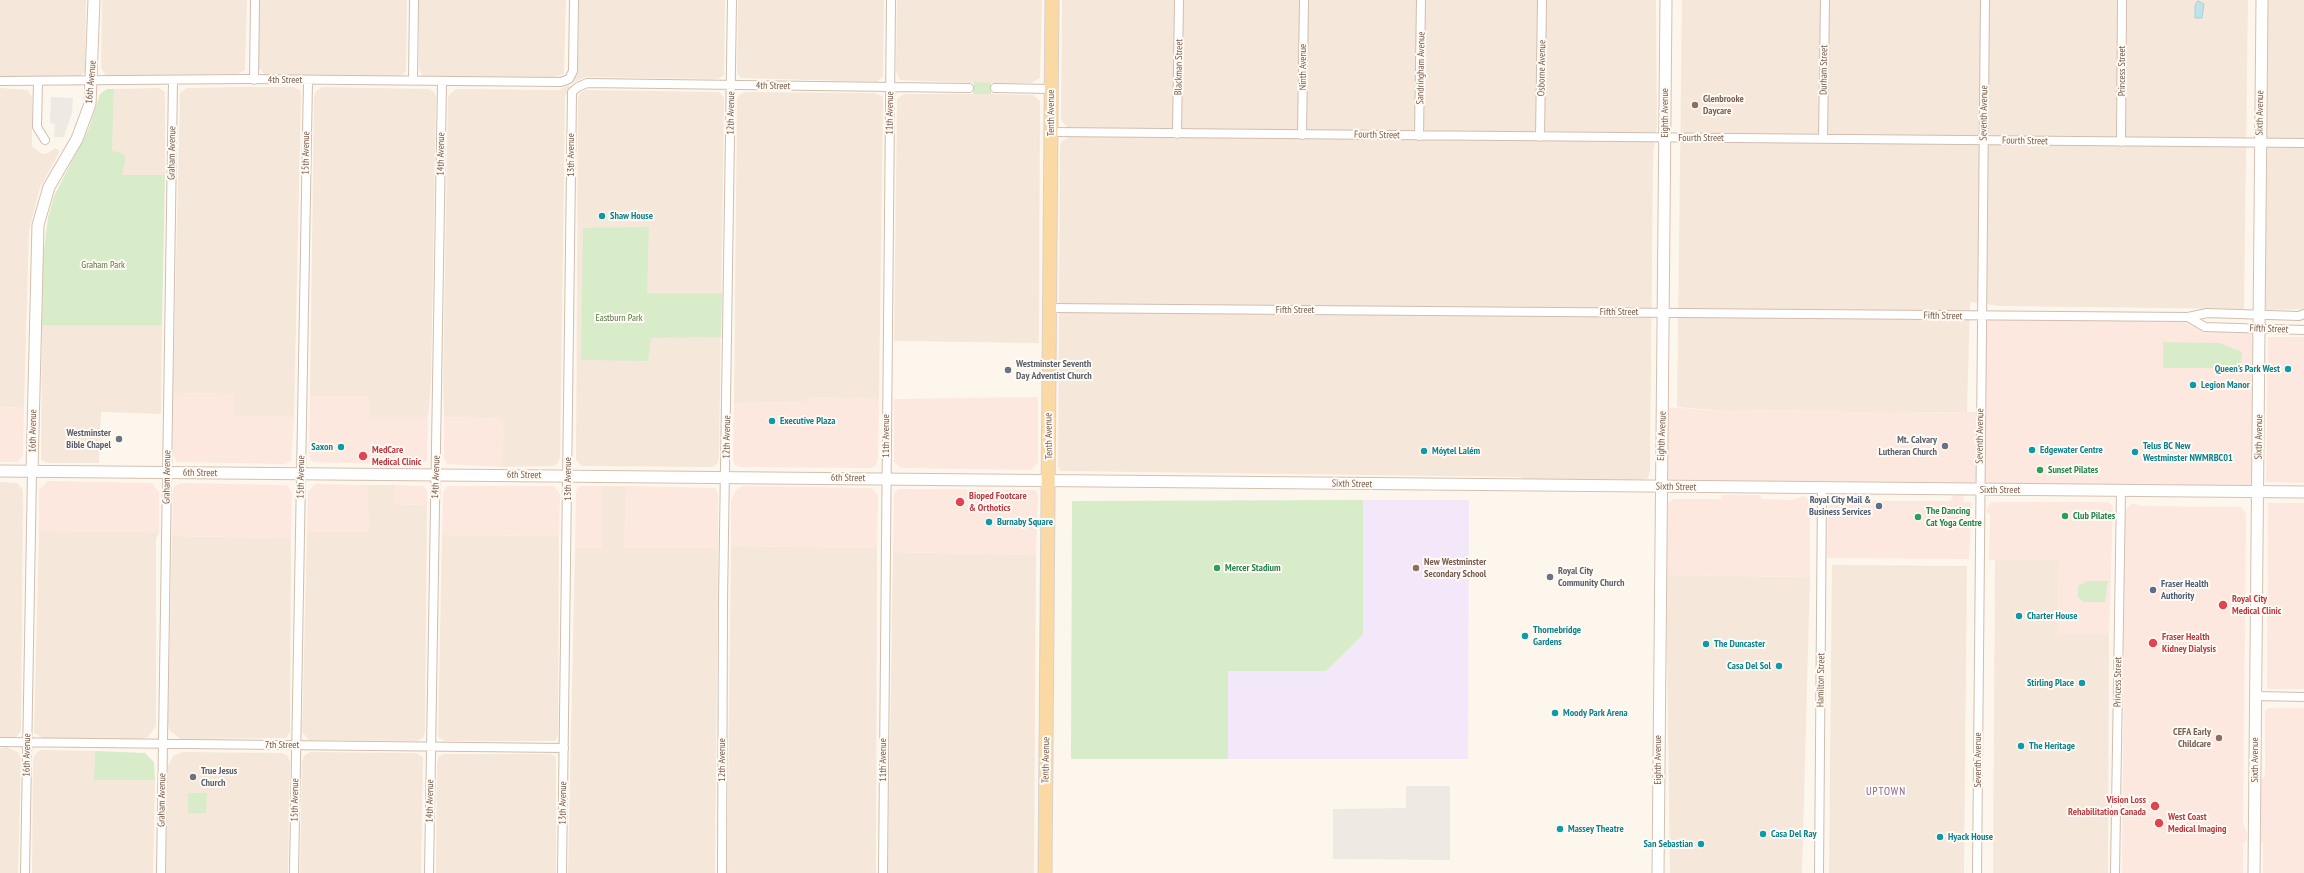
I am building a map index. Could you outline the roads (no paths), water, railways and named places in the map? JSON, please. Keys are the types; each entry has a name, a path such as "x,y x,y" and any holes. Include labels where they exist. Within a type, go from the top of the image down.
{"main road":[{"name":"Tenth Avenue","path":"1045,873 1052,0"}],"street":[{"name":"16th Avenue","path":"25,873 38,225 49,187 77,139 90,104 94,0"},
{"path":"254,80 255,0"},
{"path":"413,81 414,0"},
{"name":"4th Street","path":"0,81 92,82 173,80 308,80 561,82 569,79 573,71 574,0"},
{"name":"12th Avenue","path":"722,873 732,0"},
{"name":"11th Avenue","path":"883,873 891,0"},
{"name":"Blackman Street","path":"1177,134 1179,0"},
{"name":"Ninth Avenue","path":"1302,135 1304,0"},
{"name":"Sandringham Avenue","path":"1419,136 1421,0"},
{"name":"Osborne Avenue","path":"1540,137 1542,0"},
{"name":"Eighth Avenue","path":"1658,873 1660,486 1663,406 1661,313 1665,138 1666,0"},
{"name":"Durham Street","path":"1823,140 1825,0"},
{"name":"Seventh Avenue","path":"1977,873 1985,0"},
{"name":"Princess Street","path":"2121,142 2122,0"},
{"name":"Sixth Avenue","path":"2254,873 2262,0"},
{"name":"Graham Avenue","path":"161,873 173,80"},
{"name":"15th Avenue","path":"294,873 308,80"},
{"path":"38,82 37,127 45,140"},
{"name":"14th Avenue","path":"429,873 442,82"},
{"name":"4th Street","path":"578,87 587,84 969,88"},
{"name":"13th Avenue","path":"562,873 568,476 571,99 572,92 578,87"},
{"path":"995,88 1051,89"},
{"name":"Fourth Street","path":"1051,132 2260,144 2304,143"},
{"name":"Fifth Street","path":"1049,308 2188,317 2206,313 2299,316 2304,314"},
{"name":"Fifth Street","path":"2188,317 2205,328 2304,330"},
{"name":"6th Street","path":"0,471 886,478 1049,481"},
{"name":"Sixth Street","path":"1049,481 2304,492"},
{"name":"Hamilton Street","path":"1819,873 1822,488"},
{"name":"Princess Street","path":"2115,873 2121,491"},
{"path":"2256,696 2304,696"},
{"name":"7th Street","path":"0,742 162,745 564,748"}],"water":[{"path":"2198,1 2204,4 2202,18 2195,18 2195,6"}],"place":[{"name":"Glenbrooke Daycare","path":"1695,105"},
{"name":"Shaw House","path":"602,216"},
{"name":"Queen's Park West","path":"2288,369"},
{"name":"Westminster Seventh Day Adventist Church","path":"1008,370"},
{"name":"Legion Manor","path":"2193,385"},
{"name":"Executive Plaza","path":"772,421"},
{"name":"Westminster Bible Chapel","path":"119,439"},
{"name":"Mt. Calvary Lutheran Church","path":"1945,446"},
{"name":"Saxon","path":"341,447"},
{"name":"Edgewater Centre","path":"2032,450"},
{"name":"Móytel Lalém","path":"1424,451"},
{"name":"Telus BC New Westminster NWMRBC01","path":"2135,452"},
{"name":"MedCare Medical Clinic","path":"363,456"},
{"name":"Sunset Pilates","path":"2040,470"},
{"name":"Bioped Footcare & Orthotics","path":"960,502"},
{"name":"Royal City Mail & Business Services","path":"1879,506"},
{"name":"Club Pilates","path":"2065,516"},
{"name":"The Dancing Cat Yoga Centre","path":"1918,517"},
{"name":"Burnaby Square","path":"989,522"},
{"name":"Mercer Stadium","path":"1217,568"},
{"name":"New Westminster Secondary School","path":"1416,568"},
{"name":"Royal City Community Church","path":"1550,577"},
{"name":"Fraser Health Authority","path":"2153,590"},
{"name":"Royal City Medical Clinic","path":"2223,605"},
{"name":"Charter House","path":"2019,616"},
{"name":"Thornebridge Gardens","path":"1525,636"},
{"name":"Fraser Health Kidney Dialysis","path":"2153,643"},
{"name":"The Duncaster","path":"1706,644"},
{"name":"Casa Del Sol","path":"1779,666"},
{"name":"Stirling Place","path":"2082,683"},
{"name":"Moody Park Arena","path":"1555,713"},
{"name":"CEFA Early Childcare","path":"2219,738"},
{"name":"The Heritage","path":"2021,746"},
{"name":"True Jesus Church","path":"193,777"},
{"name":"Vision Loss Rehabilitation Canada","path":"2155,806"},
{"name":"West Coast Medical Imaging","path":"2159,823"},
{"name":"Massey Theatre","path":"1560,829"},
{"name":"Casa Del Ray","path":"1763,834"},
{"name":"Hyack House","path":"1940,837"},
{"name":"San Sebastian","path":"1701,844"}],"district":[{"name":"UPTOWN","path":"1886,792"}],"park label":[{"name":"Graham Park","path":"103,265"},
{"name":"Eastburn Park","path":"619,318"}]}
